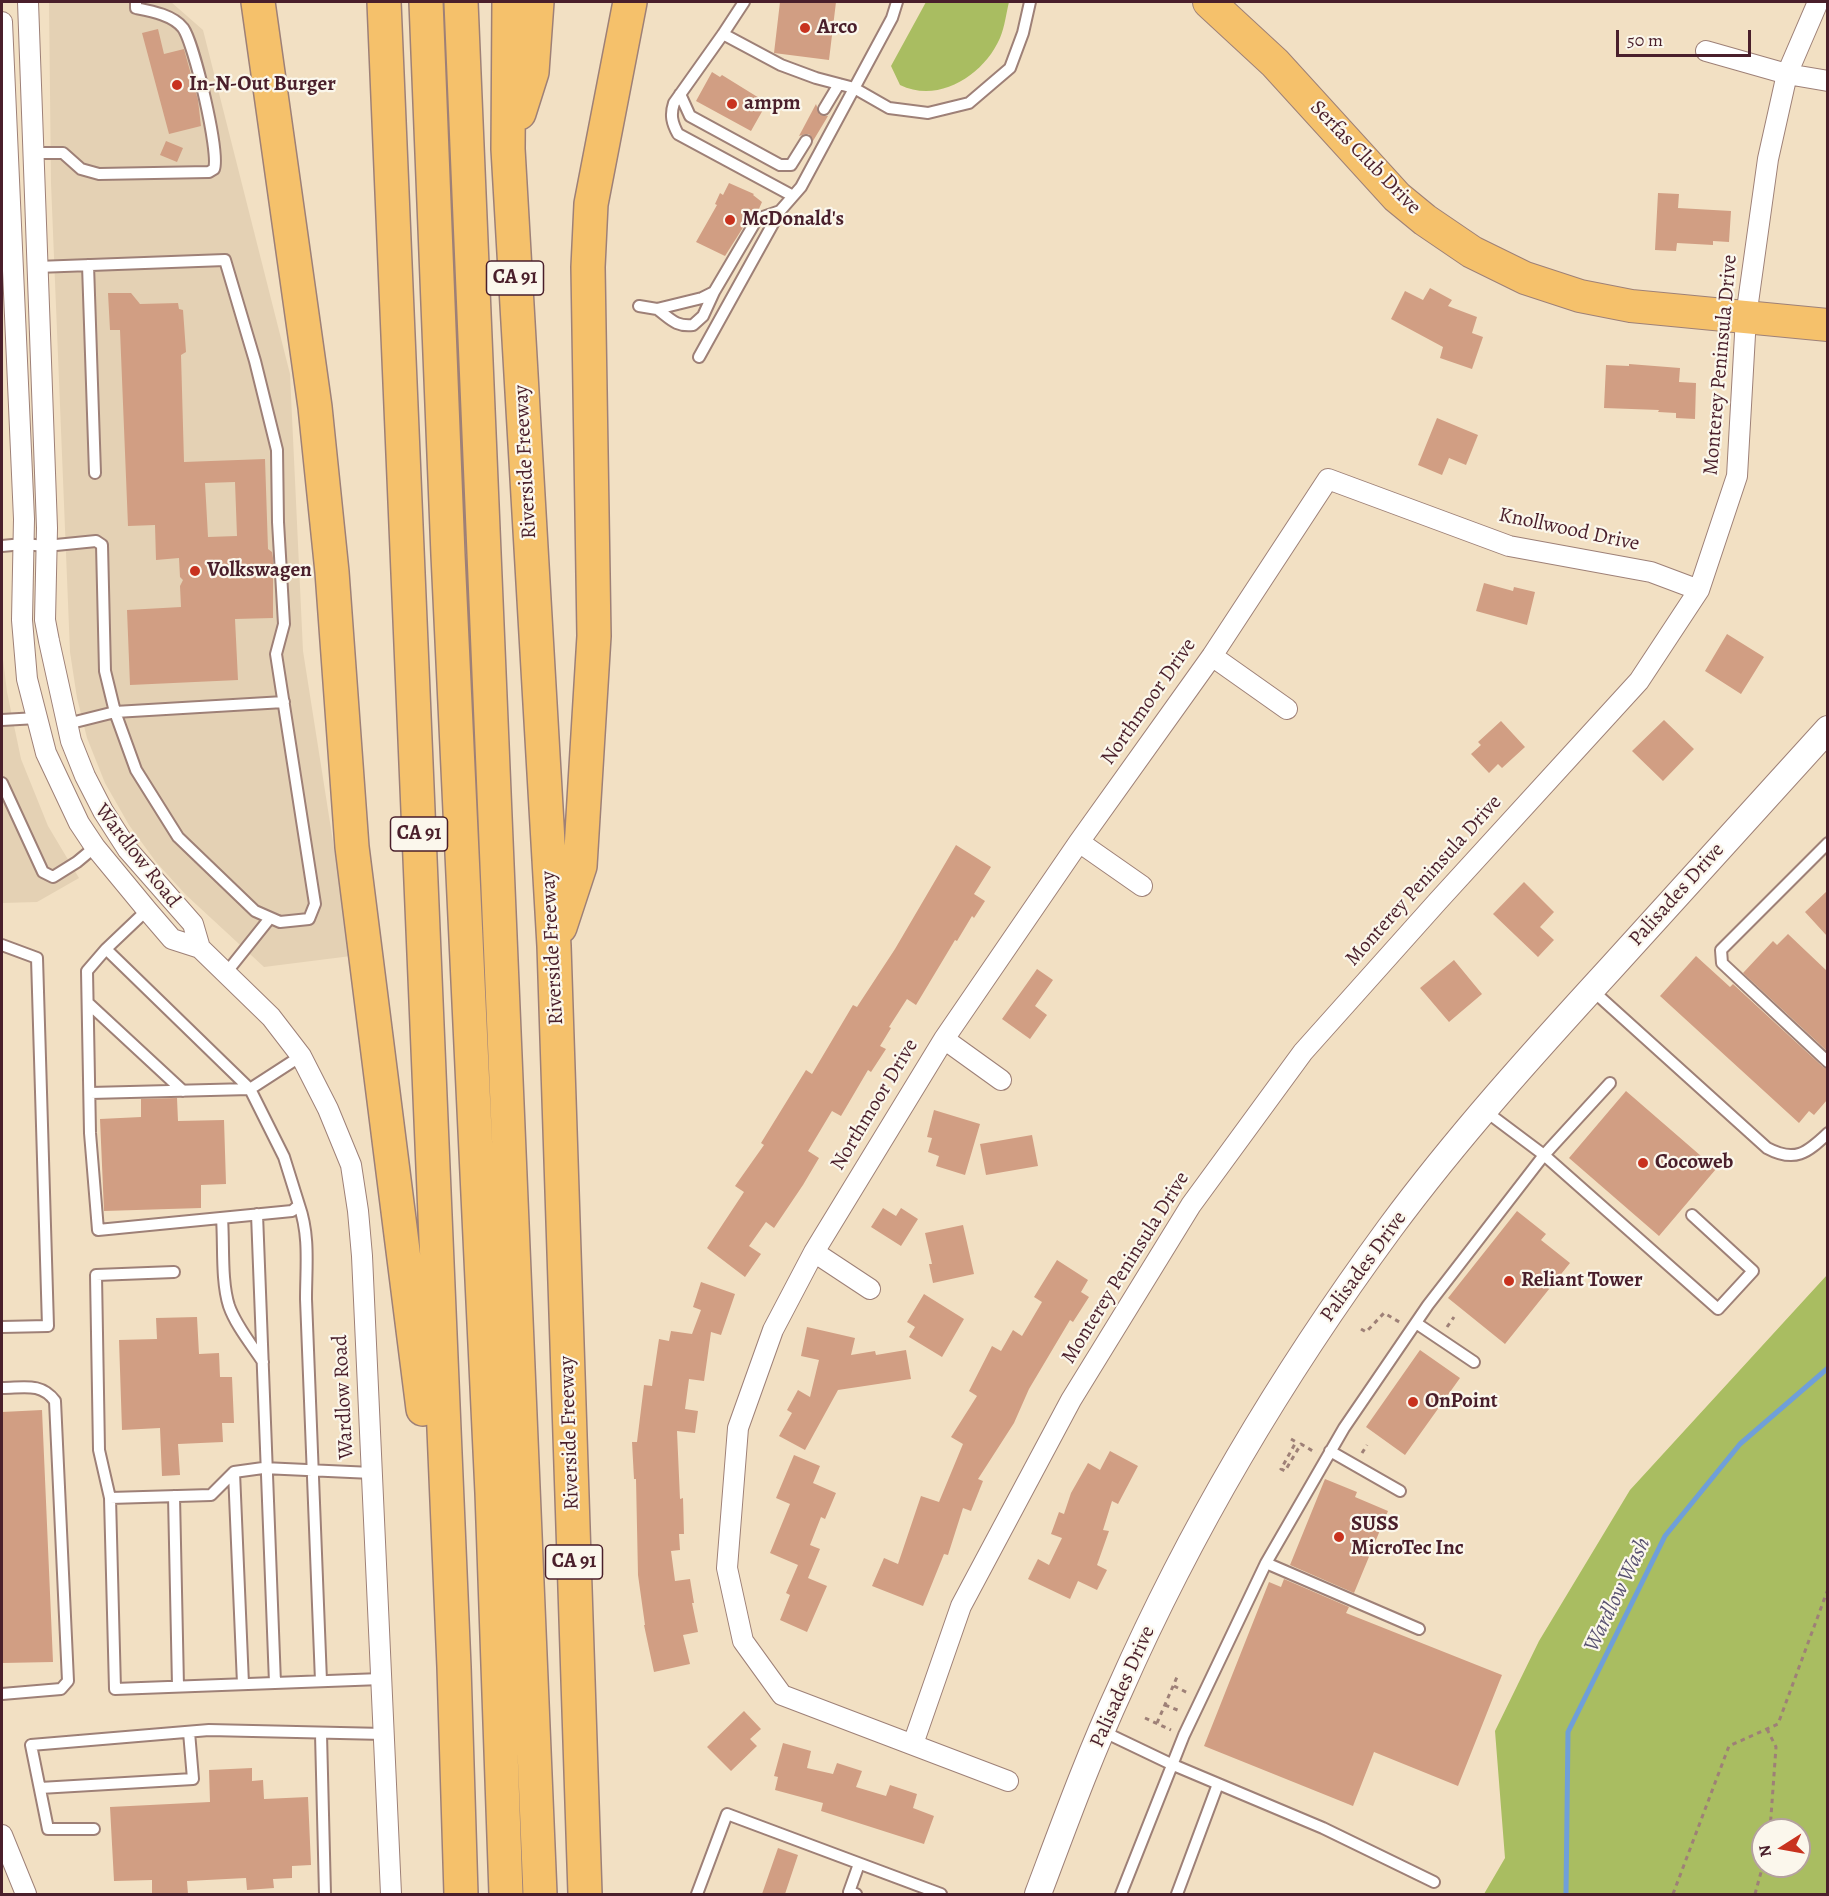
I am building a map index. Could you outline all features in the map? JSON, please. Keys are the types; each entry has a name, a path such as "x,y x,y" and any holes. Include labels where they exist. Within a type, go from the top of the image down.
{"highway":[{"path":"258,2 315,407 332,572 352,848 401,1225 454,1667"},
{"name":"CA 91","path":"384,2 454,1667 461,1894"},
{"path":"426,2 448,555 492,1493 506,1894"},
{"path":"461,2 540,1894"},
{"name":"Riverside Freeway","path":"509,2 508,149 554,946 585,1894"},
{"path":"508,149 532,72 537,2"},
{"path":"554,946 580,866 594,636 588,267 591,204 630,2"}],"main road":[{"name":"Serfas Club Drive","path":"1209,2 1275,63 1397,197 1425,220 1472,252 1525,278 1580,296 1631,306 1827,325"}],"street":[{"name":"Wardlow Road","path":"28,2 34,153 19,229 37,267 46,546 45,620 71,741 85,776 103,811 128,850 193,924 200,948"},
{"name":"Monterey Peninsula Drive","path":"913,1744 961,1606 1071,1401 1191,1205 1303,1052 1639,681 1699,590 1737,476 1746,316 1768,159 1787,74 1818,2"},
{"name":"Wardlow Road","path":"2,22 19,229 22,620 27,679 46,753 79,823 94,848 172,939 200,948 271,1017 301,1056 328,1109 351,1166 362,1256 391,1894"},
{"path":"1706,51 1787,74 1827,81"},
{"name":"Knollwood Drive","path":"1328,479 1509,546 1651,572 1699,590"},
{"name":"Northmoor Drive","path":"1008,1781 782,1695 743,1641 727,1568 738,1428 773,1330 814,1252 944,1039 1079,842 1212,656 1328,479"},
{"path":"1212,656 1287,710"},
{"name":"Palisades Drive","path":"1038,1894 1102,1731 1166,1593 1205,1517 1255,1431 1342,1295 1484,1110 1827,729"},
{"path":"79,823 103,811"},
{"path":"1079,842 1142,886"},
{"path":"944,1039 1001,1080"},
{"path":"814,1252 870,1289"},
{"path":"2,1835 26,1894"}],"lane":[{"path":"744,2 680,94 672,111 672,124 678,134 793,196"},
{"path":"699,357 780,211 801,187 892,18 897,2"},
{"path":"723,34 781,65 854,88 889,108 928,113 969,103 1010,68 1023,33 1030,2"},
{"path":"34,153 63,153 81,169 99,174 209,172 214,169 216,164 214,146 190,40 182,26 176,22 136,5"},
{"path":"824,109 839,84"},
{"path":"680,94 690,116 780,165 790,165 807,141"},
{"path":"657,309 672,322 679,325 693,325 703,316 714,292 757,219 780,211"},
{"path":"2,546 23,544 46,546 96,541 102,545 105,671 115,712 136,770 178,837 255,911 280,922 309,919 315,904 276,654 284,624 278,522 277,450 255,361 225,260 37,267"},
{"path":"88,265 95,473"},
{"path":"639,306 657,309 702,298 714,292"},
{"path":"68,723 115,712 284,702"},
{"path":"2,720 37,718"},
{"path":"2,783 44,872 53,877 94,848"},
{"path":"1826,849 1721,950 1722,963 1827,1062"},
{"path":"147,910 87,971 90,1133 98,1230 292,1211 298,1204"},
{"path":"226,973 270,918"},
{"path":"2,945 37,958 48,1326 2,1327"},
{"path":"106,950 250,1089 284,1157 304,1219 308,1256 306,1299 321,1681"},
{"path":"1591,990 1767,1148 1778,1154 1795,1155 1810,1150 1827,1133"},
{"path":"88,1004 183,1091"},
{"path":"90,1093 250,1089 301,1056"},
{"path":"1121,1894 1171,1764 1266,1563 1330,1451 1416,1323 1544,1155 1610,1083"},
{"path":"1484,1110 1544,1155 1718,1310 1754,1271 1692,1215"},
{"path":"257,1214 275,1683"},
{"path":"222,1218 226,1292 229,1306 234,1318 263,1362"},
{"path":"174,1272 96,1275 99,1450 110,1498 115,1689 381,1679"},
{"path":"1416,1323 1474,1362"},
{"path":"2,1388 37,1387 48,1391 55,1401 68,1681 61,1689 2,1694"},
{"path":"1330,1451 1400,1491"},
{"path":"110,1498 211,1495 234,1472 267,1468 372,1473"},
{"path":"234,1472 243,1684"},
{"path":"174,1496 178,1686"},
{"path":"1266,1563 1419,1629"},
{"path":"94,1829 48,1829 31,1745 209,1730 384,1734"},
{"path":"1102,1731 1171,1764 1323,1828 1434,1882"},
{"path":"40,1788 193,1779 189,1732"},
{"path":"321,1734 325,1894"},
{"path":"1177,1894 1218,1784"},
{"path":"698,1894 728,1814 940,1894"},
{"path":"851,1894 859,1864"}],"path":[{"path":"1361,1329 1366,1332 1384,1313 1390,1316"},
{"path":"1291,1438 1296,1442 1281,1469 1285,1471 1301,1444 1306,1447"},
{"path":"1673,1894 1729,1746 1778,1724 1827,1589"},
{"path":"1145,1718 1158,1724 1177,1677"},
{"path":"1173,1686 1188,1693"},
{"path":"1165,1704 1180,1711"},
{"path":"1767,1729 1776,1747 1771,1818"},
{"path":"1755,1894 1759,1878"}],"shaded area":[{"path":"49,2 171,2 203,30 290,374 303,651 351,956 264,967 186,895 156,862 129,825 105,783 87,738 77,698 70,652 51,183"},
{"path":"2,651 7,692 21,759 48,826 79,878 37,902 2,903"}],"green space":[{"path":"926,2 1009,2 1000,38 983,64 959,83 930,91 915,90 900,85 891,66"},
{"path":"1827,1275 1827,1894 1484,1894 1505,1858 1495,1731 1539,1641 1630,1490"}],"building":[{"name":"Arco","path":"780,2 836,2 829,60 774,53"},
{"name":"In-N-Out Burger","path":"158,29 164,54 184,49 198,100 201,126 169,134 142,33"},
{"name":"ampm","path":"712,72 720,77 722,75 764,101 761,106 764,108 751,131 696,101"},
{"path":"816,104 820,115 828,116 813,141 809,134 799,136"},
{"path":"166,141 183,148 177,162 160,155"},
{"name":"McDonald's","path":"729,183 754,194 762,202 725,256 696,242 717,205 715,204 720,193 723,195"},
{"path":"1658,193 1679,194 1678,208 1731,211 1729,242 1713,241 1713,245 1677,243 1676,251 1655,250"},
{"path":"1430,288 1452,300 1448,306 1477,317 1472,333 1483,337 1472,369 1440,358 1443,347 1391,319 1405,291 1423,300"},
{"path":"108,293 131,293 140,304 178,303 179,309 183,310 186,352 181,355 184,462 265,459 268,549 272,552 273,558 273,618 235,619 238,680 130,685 127,610 181,607 180,586 183,580 180,577 179,558 156,560 155,525 128,526 120,330 110,330","holes":["235,482 237,536 208,537 205,483"]},
{"path":"1629,364 1680,368 1679,382 1696,383 1695,419 1676,418 1676,413 1658,412 1659,410 1604,408 1606,365 1629,366"},
{"path":"1437,418 1478,435 1466,465 1449,458 1442,475 1418,465"},
{"path":"1484,583 1513,591 1514,587 1535,592 1527,625 1476,611"},
{"path":"1727,634 1764,657 1741,694 1705,671"},
{"path":"1664,720 1694,749 1663,781 1632,751"},
{"path":"1501,721 1525,747 1502,768 1498,764 1489,773 1471,754 1481,745 1478,742"},
{"path":"956,845 991,867 974,894 985,901 974,918 972,916 957,941 955,940 916,1005 907,999 880,1046 886,1049 871,1072 868,1070 841,1116 832,1111 808,1151 819,1158 803,1185 774,1228 766,1222 749,1246 761,1254 745,1277 707,1248 744,1192 735,1186 764,1145 761,1143 806,1070 812,1074 853,1005 857,1007 895,949"},
{"path":"1524,882 1554,912 1540,927 1554,940 1538,957 1493,914"},
{"path":"1827,891 1827,936 1805,912"},
{"path":"1788,934 1827,971 1827,1051 1743,973 1773,941 1777,945"},
{"path":"1696,956 1730,987 1733,984 1827,1069 1827,1100 1814,1115 1809,1111 1799,1123 1660,996"},
{"path":"1454,960 1482,994 1449,1022 1420,988"},
{"path":"1037,969 1053,980 1035,1006 1047,1015 1030,1039 1002,1019"},
{"name":"Cocoweb","path":"1626,1091 1716,1169 1659,1236 1569,1158"},
{"path":"177,1098 178,1121 224,1120 226,1184 201,1185 201,1208 104,1211 100,1119 141,1117 141,1099"},
{"path":"934,1110 980,1124 965,1175 936,1166 939,1156 928,1152 932,1138 927,1137"},
{"path":"1032,1135 1038,1166 986,1175 980,1144"},
{"path":"883,1208 896,1216 901,1208 918,1219 901,1246 871,1227"},
{"name":"Reliant Tower","path":"1517,1211 1546,1234 1541,1240 1570,1263 1505,1344 1448,1298"},
{"path":"963,1225 974,1274 933,1283 929,1264 932,1264 925,1233"},
{"path":"1057,1260 1088,1280 1081,1292 1089,1297 1073,1322 1070,1320 1029,1389 1014,1423 978,1479 983,1481 971,1511 963,1508 948,1555 944,1554 923,1606 872,1586 884,1558 898,1564 921,1496 939,1502 963,1444 951,1437 977,1396 969,1391 992,1346 1001,1351 1013,1330 1022,1336 1042,1302 1034,1297"},
{"path":"701,1282 735,1294 721,1335 711,1332 704,1381 689,1379 685,1409 698,1411 695,1433 677,1431 684,1534 679,1534 680,1550 671,1551 675,1581 690,1579 698,1632 683,1635 690,1664 654,1672 644,1625 638,1575 636,1479 634,1479 632,1442 637,1442 644,1385 652,1386 659,1339 669,1341 671,1331 692,1334 701,1310 693,1307"},
{"path":"924,1294 964,1319 942,1357 909,1337 915,1327 907,1322"},
{"path":"197,1317 199,1354 219,1353 220,1377 232,1377 234,1423 222,1423 223,1442 178,1444 180,1475 162,1476 160,1428 122,1430 119,1340 157,1339 156,1318"},
{"path":"807,1327 855,1338 851,1355 875,1351 876,1355 906,1350 911,1379 838,1390 805,1450 779,1436 792,1413 787,1410 798,1390 810,1397 819,1360 801,1356"},
{"name":"OnPoint","path":"1420,1350 1460,1378 1405,1455 1366,1427"},
{"path":"42,1410 53,1662 2,1663 2,1412"},
{"path":"1110,1451 1138,1466 1118,1504 1112,1501 1103,1530 1109,1531 1097,1565 1107,1570 1097,1590 1078,1581 1070,1599 1028,1579 1038,1559 1049,1565 1062,1538 1051,1534 1059,1512 1064,1514 1071,1493 1088,1463 1100,1470"},
{"path":"794,1455 820,1466 813,1483 836,1493 825,1519 821,1517 810,1545 820,1549 808,1578 827,1586 807,1632 780,1620 790,1595 786,1593 798,1565 770,1553 790,1504 776,1498"},
{"name":"SUSS MicroTec Inc","path":"1325,1479 1357,1492 1355,1497 1388,1511 1354,1593 1290,1565"},
{"path":"1284,1579 1349,1607 1346,1613 1502,1675 1458,1786 1374,1752 1353,1806 1204,1746 1269,1582 1281,1587"},
{"path":"744,1711 761,1729 750,1739 757,1746 731,1771 707,1747"},
{"path":"783,1743 811,1751 807,1768 833,1774 837,1763 862,1771 856,1787 886,1796 890,1785 917,1794 913,1808 934,1816 924,1844 821,1811 823,1803 775,1790 778,1777 774,1776"},
{"path":"252,1768 252,1781 263,1780 264,1799 308,1797 311,1865 292,1866 292,1878 273,1879 274,1888 247,1890 246,1878 187,1881 188,1894 152,1894 152,1880 114,1881 110,1807 210,1802 209,1770"},
{"path":"778,1848 798,1855 785,1894 762,1894"}],"waterway":[{"name":"Wardlow Wash","path":"1566,1894 1568,1732 1665,1536 1740,1444 1828,1368"}],"place":[{"name":"Arco","path":"805,28"},
{"name":"In-N-Out Burger","path":"177,85"},
{"name":"ampm","path":"732,104"},
{"name":"McDonald's","path":"730,220"},
{"name":"Volkswagen","path":"195,571"},
{"name":"Cocoweb","path":"1643,1163"},
{"name":"Reliant Tower","path":"1509,1281"},
{"name":"OnPoint","path":"1413,1402"},
{"name":"SUSS MicroTec Inc","path":"1339,1537"}]}
